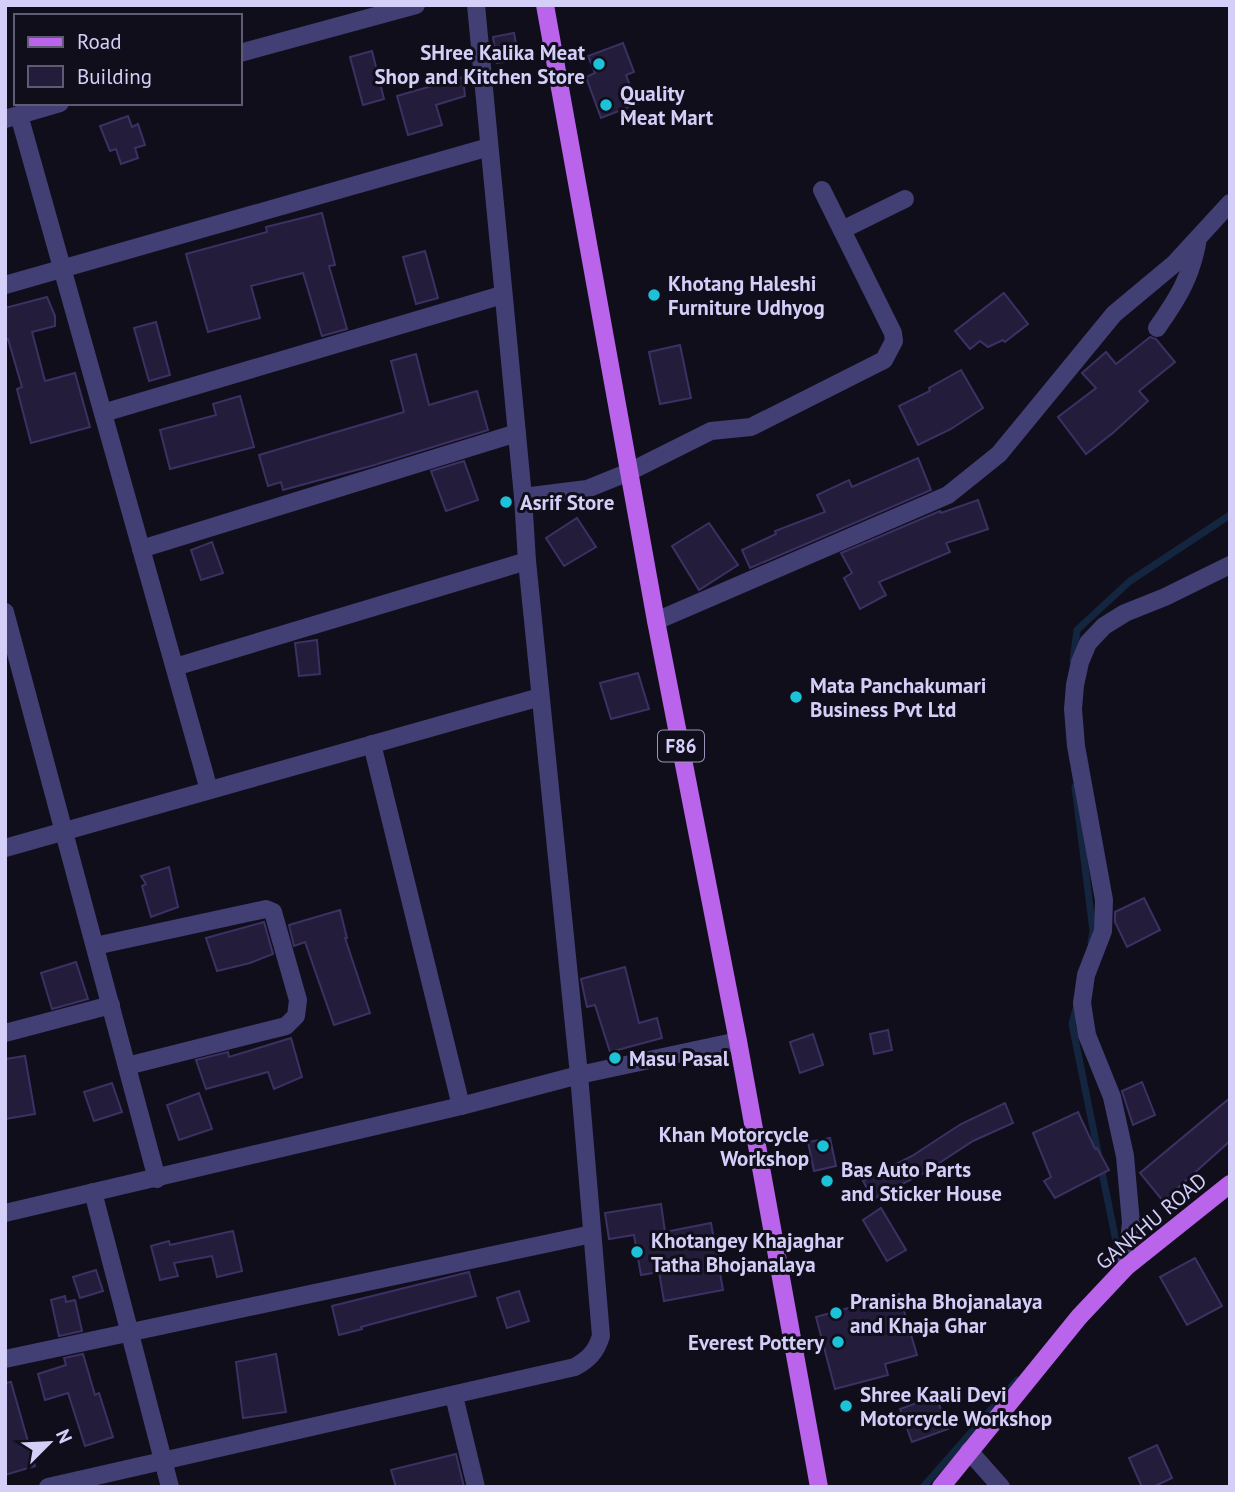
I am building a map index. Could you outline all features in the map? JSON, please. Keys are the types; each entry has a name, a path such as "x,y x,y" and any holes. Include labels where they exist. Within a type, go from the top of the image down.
{"main road":[{"name":"F86","path":"545,5 656,621 738,1041 819,1487"},
{"name":"GANKHU ROAD","path":"941,1487 1079,1317 1126,1267 1230,1184"}],"street":[{"path":"242,52 416,5"},
{"path":"48,1487 575,1367 597,1350 601,1336 579,1075 540,697 476,5"},
{"path":"53,105 12,117 62,270 209,790"},
{"path":"5,285 489,147"},
{"path":"523,497 587,489 629,472 711,431 751,427 884,360 894,341 893,332 822,190"},
{"path":"842,230 905,199"},
{"path":"656,621 948,495 999,454 1114,314 1174,264 1230,203"},
{"path":"1157,328 1181,295 1195,262 1198,238"},
{"path":"103,413 502,295"},
{"path":"141,549 517,433"},
{"path":"174,667 527,561"},
{"path":"1126,1267 1131,1223 1125,1157 1112,1097 1087,1035 1082,1003 1086,975 1103,932 1104,900 1076,746 1074,685 1088,643 1104,626 1125,613 1228,572"},
{"path":"5,612 157,1179"},
{"path":"5,848 540,697"},
{"path":"372,744 461,1106"},
{"path":"95,946 271,909 298,1000 296,1016 286,1026 127,1066"},
{"path":"5,1033 111,1005"},
{"path":"5,1213 461,1106 579,1075 738,1041"},
{"path":"93,1192 170,1487"},
{"path":"5,1359 592,1234"},
{"path":"454,1396 476,1487"},
{"path":"969,1451 1001,1487"}],"building":[{"path":"514,33 519,60 497,63 493,37"},
{"path":"623,43 634,72 626,75 637,104 601,118 586,77 595,73 588,56"},
{"path":"372,51 384,99 363,105 350,57"},
{"path":"463,77 465,96 436,105 442,125 408,135 397,96"},
{"path":"128,116 132,127 138,124 145,145 135,148 138,158 121,164 116,149 110,151 100,126"},
{"path":"322,213 335,265 329,266 347,329 322,336 303,273 251,286 260,318 208,332 186,254 267,232 266,227"},
{"path":"425,251 438,298 416,304 403,257"},
{"path":"1004,293 1028,324 1005,342 1003,340 988,347 980,341 970,349 955,331"},
{"path":"47,297 55,316 55,326 32,332 45,381 75,373 90,427 31,443 17,389 22,387 8,339 5,340 5,308"},
{"path":"156,322 170,375 149,381 134,328"},
{"path":"1150,337 1156,339 1175,362 1139,391 1148,401 1086,454 1058,417 1096,388 1082,373 1106,352 1116,364"},
{"path":"680,345 691,398 660,404 649,352"},
{"path":"416,354 429,405 477,391 488,430 283,490 281,482 268,486 259,455 404,412 391,361"},
{"path":"961,370 983,408 951,429 918,445 899,406 930,391 929,388"},
{"path":"240,396 254,447 170,469 160,430 216,415 213,404"},
{"path":"918,458 931,490 750,568 742,550 776,534 775,531 825,512 817,495 849,480 852,487"},
{"path":"464,461 478,500 446,511 431,471"},
{"path":"978,500 988,529 946,543 950,552 879,582 886,595 860,609 844,578 852,573 841,553 940,511 941,513"},
{"path":"577,518 596,547 564,566 546,538"},
{"path":"709,523 738,565 699,590 672,546"},
{"path":"212,542 223,573 201,580 191,550"},
{"path":"317,640 320,674 299,676 295,643"},
{"path":"638,673 649,709 611,719 600,683"},
{"path":"169,867 178,907 151,917 142,886 146,884 141,876"},
{"path":"1144,898 1160,930 1127,947 1115,922 1115,912"},
{"path":"340,910 345,938 370,1013 334,1025 305,942 294,946 289,925"},
{"path":"264,922 273,954 217,971 206,938"},
{"path":"76,962 88,999 52,1009 41,973"},
{"path":"625,967 639,1023 657,1018 662,1038 610,1052 595,1005 587,1007 581,979"},
{"path":"888,1030 892,1050 874,1054 870,1034"},
{"path":"813,1034 823,1065 800,1073 790,1042"},
{"path":"291,1038 302,1077 274,1089 268,1072 206,1089 196,1060 228,1052 229,1057"},
{"path":"25,1056 35,1114 5,1119 5,1059"},
{"path":"1142,1082 1155,1115 1133,1125 1122,1091"},
{"path":"112,1083 122,1112 94,1121 84,1092"},
{"path":"199,1093 212,1129 179,1140 167,1105"},
{"path":"1230,1098 1230,1141 1163,1201 1140,1173"},
{"path":"1005,1103 1013,1123 973,1141 924,1173 873,1199 863,1181 912,1156 961,1124"},
{"path":"1078,1112 1095,1149 1097,1148 1109,1170 1055,1198 1044,1181 1051,1177 1033,1133"},
{"path":"830,1138 836,1166 814,1171 808,1142"},
{"path":"661,1204 665,1232 711,1223 723,1290 664,1301 659,1272 641,1275 634,1235 609,1239 605,1213"},
{"path":"881,1208 906,1250 887,1261 863,1220"},
{"path":"233,1231 242,1271 217,1277 212,1256 174,1263 178,1276 160,1280 151,1246 169,1241 170,1245"},
{"path":"1195,1258 1222,1306 1187,1325 1160,1277"},
{"path":"96,1270 103,1291 80,1298 73,1277"},
{"path":"469,1272 476,1296 339,1335 332,1306"},
{"path":"519,1291 529,1321 507,1328 497,1298"},
{"path":"899,1294 917,1355 885,1364 888,1375 835,1389 816,1317"},
{"path":"65,1296 66,1302 75,1300 82,1331 59,1336 51,1300"},
{"path":"83,1354 95,1395 99,1393 113,1437 85,1446 68,1393 45,1400 38,1374 66,1365 64,1358"},
{"path":"276,1354 286,1412 243,1418 236,1362"},
{"path":"11,1382 35,1466 5,1475 5,1383"},
{"path":"936,1396 948,1429 912,1442 900,1409"},
{"path":"1157,1445 1172,1478 1153,1487 1142,1487 1129,1458"},
{"path":"456,1454 464,1487 396,1487 391,1470"}],"waterway":[{"path":"1073,661 1077,630 1130,581 1230,515"},
{"path":"1075,787 1093,931 1091,942"},
{"path":"1077,1005 1072,1024 1120,1261"},
{"path":"923,1487 1017,1380"}],"place":[{"name":"SHree Kalika Meat Shop and Kitchen Store","path":"599,64"},
{"name":"Quality Meat Mart","path":"606,105"},
{"name":"Khotang Haleshi Furniture Udhyog","path":"654,295"},
{"name":"Asrif Store","path":"506,502"},
{"name":"Mata Panchakumari Business Pvt Ltd","path":"796,697"},
{"name":"Masu Pasal","path":"615,1058"},
{"name":"Khan Motorcycle Workshop","path":"823,1146"},
{"name":"Bas Auto Parts and Sticker House","path":"827,1181"},
{"name":"Khotangey Khajaghar Tatha Bhojanalaya","path":"637,1252"},
{"name":"Pranisha Bhojanalaya and Khaja Ghar","path":"836,1313"},
{"name":"Everest Pottery","path":"838,1342"},
{"name":"Shree Kaali Devi Motorcycle Workshop","path":"846,1406"}]}
